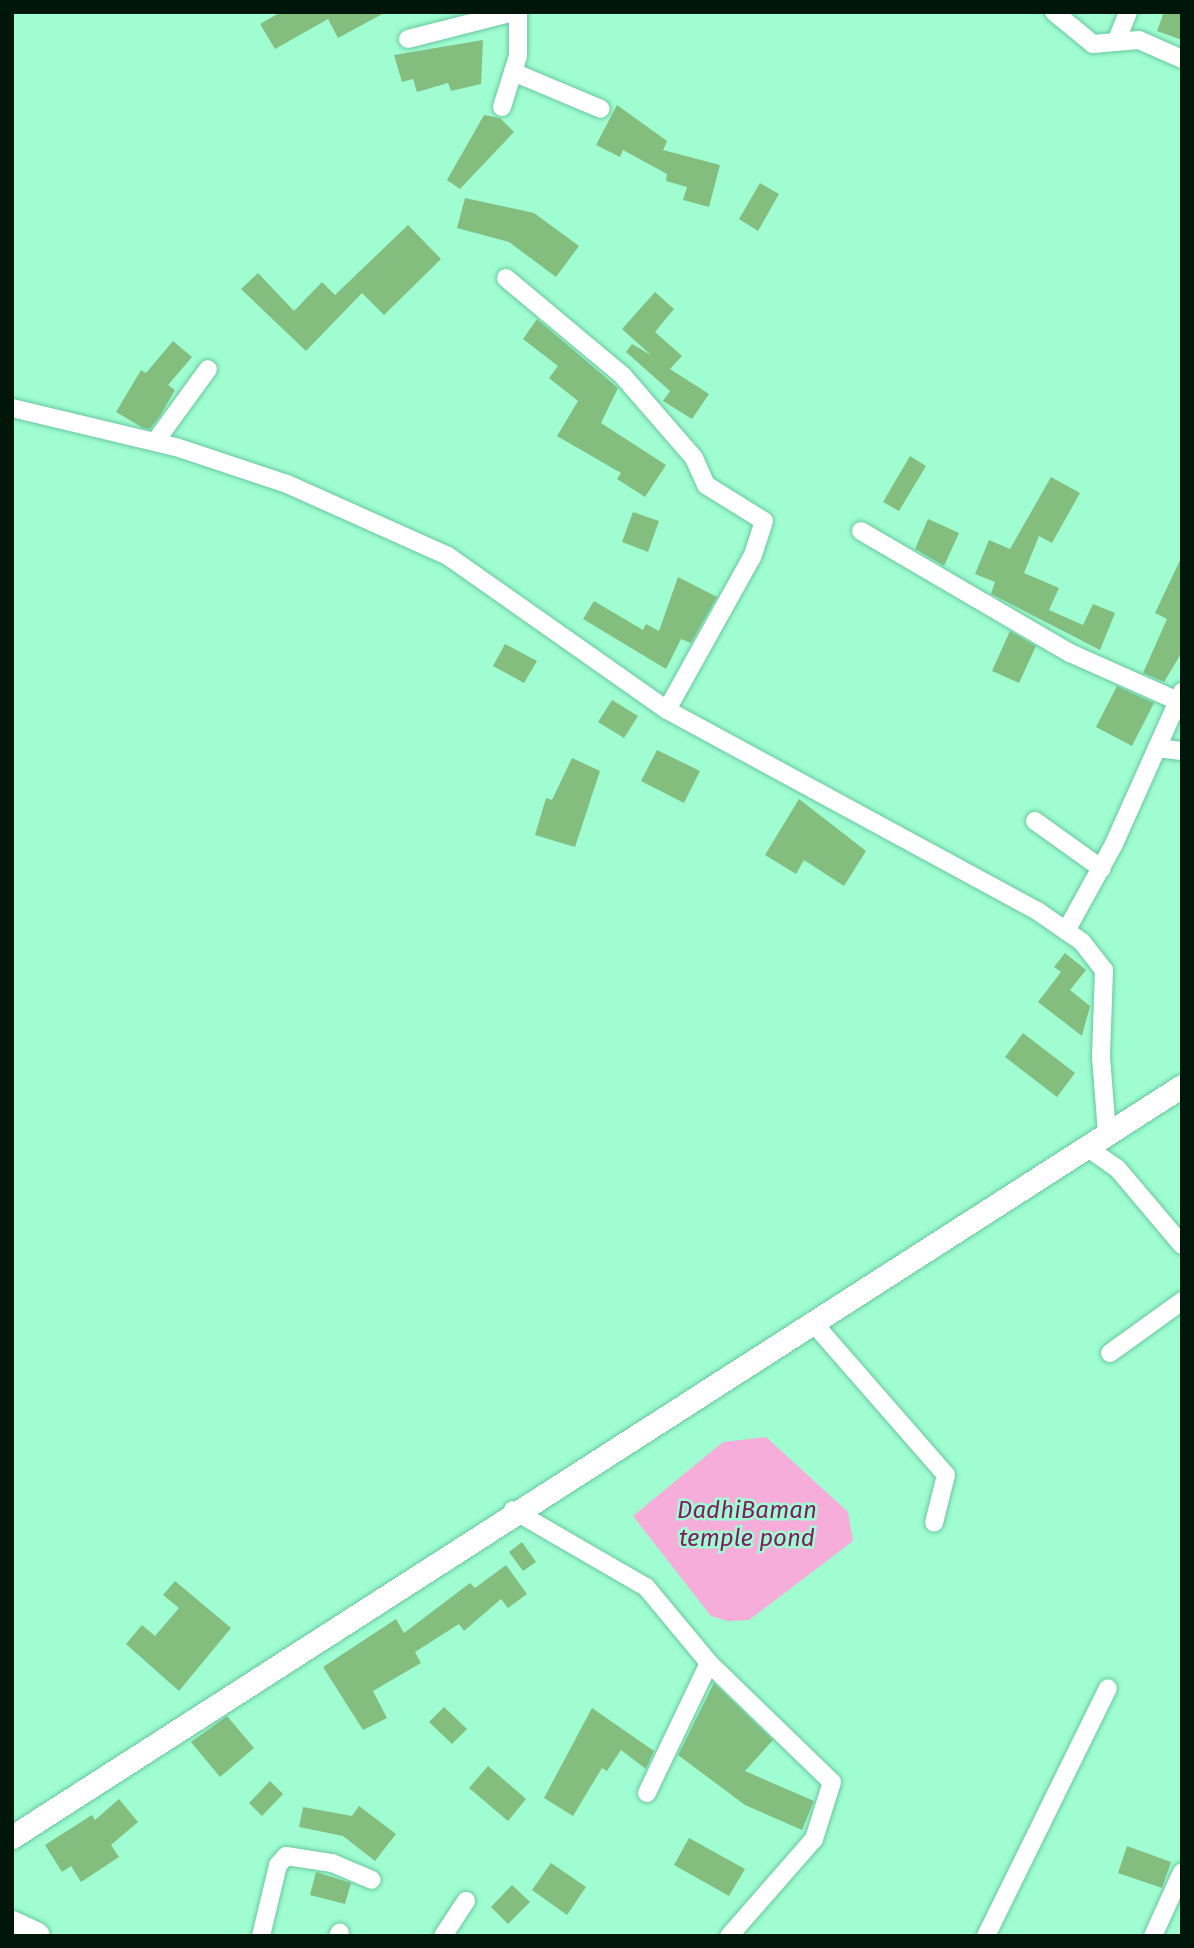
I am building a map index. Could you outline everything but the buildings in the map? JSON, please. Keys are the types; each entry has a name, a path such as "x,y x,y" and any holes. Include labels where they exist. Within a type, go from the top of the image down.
{"main road":[{"path":"12,1925 36,1936"}],"street":[{"path":"408,39 516,12 513,72 502,107"},
{"path":"1054,12 1093,44 1139,40 1182,59"},
{"path":"1116,42 1128,12"},
{"path":"513,72 601,109"},
{"path":"506,278 623,376 694,457 706,485 764,521 752,557 667,709"},
{"path":"155,442 208,369"},
{"path":"12,408 155,442 287,484 448,556 667,709 1066,931 1104,970 1098,1141 1117,1168 1182,1245"},
{"path":"861,531 1070,653 1180,697 1102,869 1066,931"},
{"path":"1157,748 1182,751"},
{"path":"1035,821 1102,869"},
{"path":"12,1837 513,1510 816,1326 1182,1086"},
{"path":"1110,1353 1182,1301"},
{"path":"816,1326 946,1475 934,1523"},
{"path":"513,1510 646,1587 709,1663 832,1782 814,1839 729,1936"},
{"path":"647,1793 709,1663"},
{"path":"986,1936 1108,1688"},
{"path":"261,1936 278,1865 286,1856 332,1863 372,1880"},
{"path":"1153,1936 1182,1872"},
{"path":"443,1936 467,1901"},
{"path":"12,1931 18,1936"}],"water":[{"name":"DadhiBaman temple pond","path":"766,1437 848,1512 853,1541 749,1620 728,1621 711,1616 633,1516 723,1442"}]}
